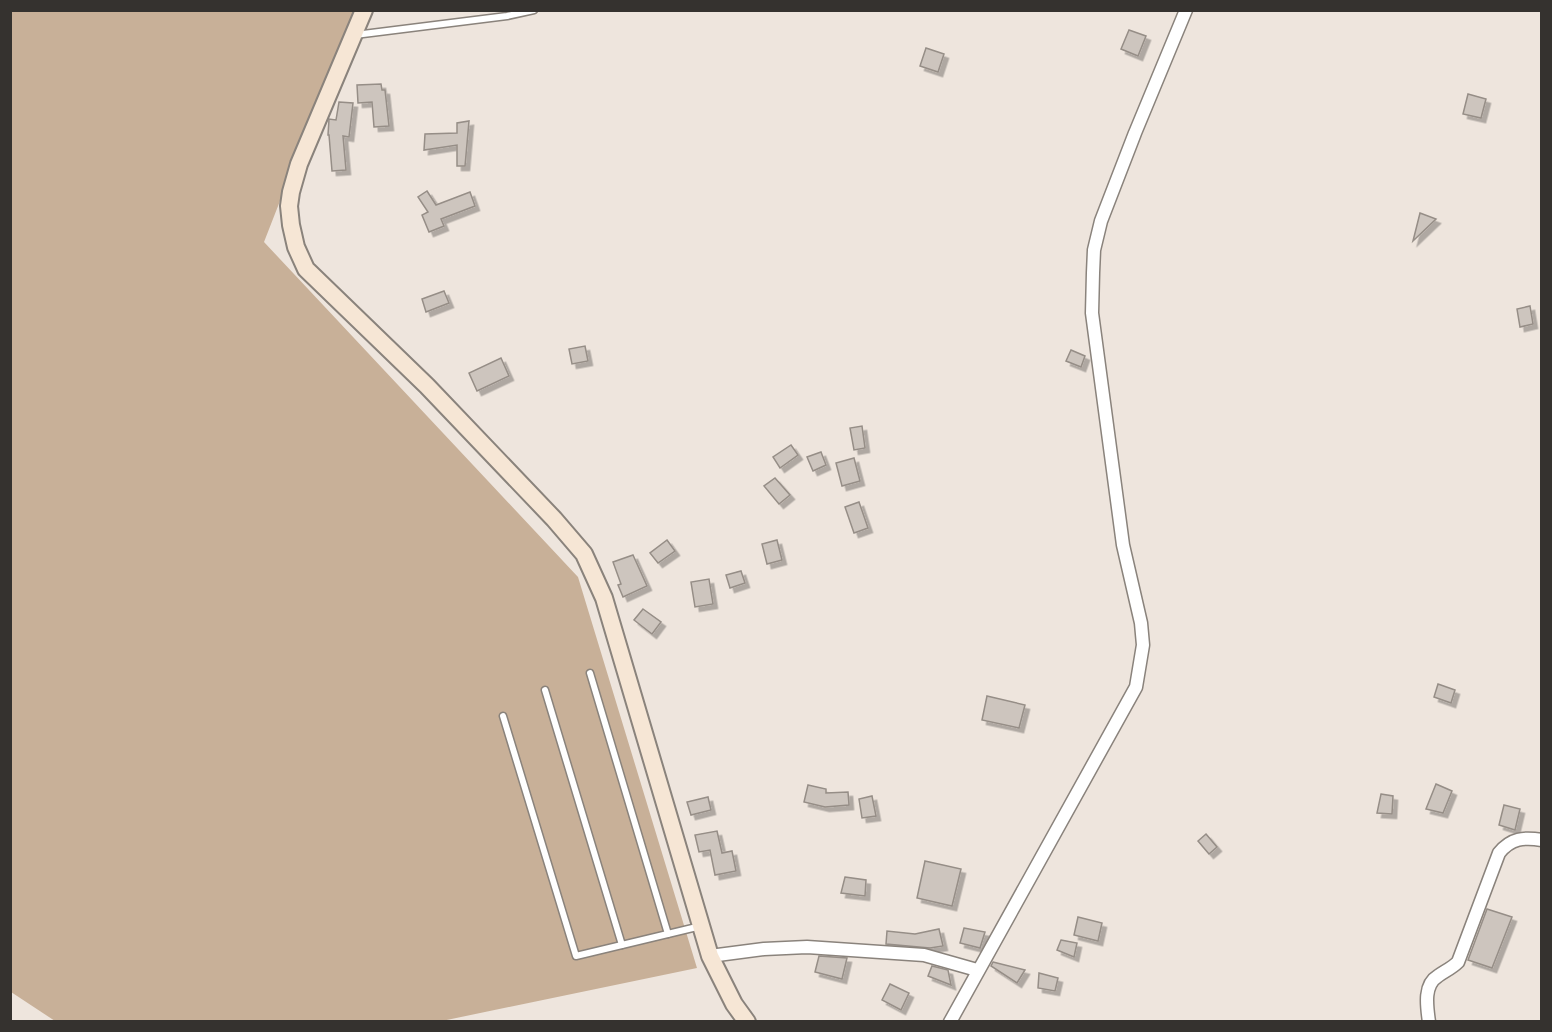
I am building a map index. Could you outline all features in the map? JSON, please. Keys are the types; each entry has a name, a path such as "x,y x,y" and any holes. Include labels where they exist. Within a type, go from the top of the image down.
{"street":[{"path":"364,10 299,164 289,206 296,247 306,269 428,386 554,519 584,554 604,598 710,956 734,1004 747,1022"},
{"path":"950,1022 1136,687 1143,645 1141,623 1123,545 1092,313 1094,250 1101,221 1186,10"},
{"path":"1429,1022 1429,986 1437,976 1458,962 1499,853 1512,841 1521,838 1542,840"},
{"path":"710,956 764,949 807,947 924,955 977,970"}],"lane":[{"path":"354,35 507,16 534,10"},
{"path":"590,673 668,934"},
{"path":"545,690 622,945"},
{"path":"503,716 576,956 701,926"}],"shaded area":[{"path":"10,11 354,11 264,242 578,577 697,968 437,1022 55,1021 11,992"}],"building":[{"path":"1129,30 1146,36 1138,56 1121,49"},
{"path":"926,48 944,54 938,72 920,66"},
{"path":"381,84 382,90 385,90 389,126 374,127 372,102 358,103 357,85"},
{"path":"1468,94 1486,99 1481,118 1463,114"},
{"path":"339,102 353,103 349,137 343,136 346,170 332,171 328,135 329,119 336,120"},
{"path":"469,121 465,166 457,166 457,145 424,150 425,134 457,133 457,123"},
{"path":"427,191 436,205 470,192 475,206 441,219 444,226 429,232 422,215 428,212 418,197"},
{"path":"1420,213 1436,219 1413,241"},
{"path":"444,291 449,303 426,312 422,299"},
{"path":"1530,306 1533,324 1520,327 1517,309"},
{"path":"585,346 588,361 572,364 569,349"},
{"path":"1071,350 1085,356 1081,367 1066,361"},
{"path":"501,358 509,376 477,391 469,373"},
{"path":"862,426 865,448 854,450 850,428"},
{"path":"791,445 798,455 780,468 773,457"},
{"path":"821,452 826,465 813,471 807,457"},
{"path":"854,458 860,481 842,486 836,463"},
{"path":"775,478 790,495 779,504 764,486"},
{"path":"859,502 868,528 854,533 845,507"},
{"path":"667,540 675,551 658,563 650,553"},
{"path":"777,540 782,560 767,564 762,544"},
{"path":"633,555 647,586 623,597 613,562"},
{"path":"741,571 745,583 730,588 726,575"},
{"path":"709,579 713,604 695,607 691,582"},
{"path":"643,609 661,622 652,634 634,620"},
{"path":"1438,684 1455,690 1451,703 1434,697"},
{"path":"987,696 1025,705 1019,728 982,720"},
{"path":"1436,784 1452,791 1443,813 1426,809"},
{"path":"808,785 826,789 826,793 848,792 849,805 825,807 804,802"},
{"path":"1381,794 1393,796 1392,814 1377,813"},
{"path":"872,796 876,816 862,818 859,799"},
{"path":"708,797 711,810 691,815 687,802"},
{"path":"1504,805 1520,809 1515,830 1499,825"},
{"path":"717,831 722,853 732,851 736,871 715,875 710,850 699,852 695,835"},
{"path":"1206,834 1217,847 1209,854 1198,841"},
{"path":"925,861 961,869 952,906 917,898"},
{"path":"845,877 866,880 865,896 841,893"},
{"path":"1487,909 1512,917 1492,968 1468,960"},
{"path":"1078,917 1102,923 1098,941 1074,935"},
{"path":"964,928 985,932 980,948 960,943"},
{"path":"939,929 943,946 930,948 886,944 887,931 915,934"},
{"path":"1061,940 1077,943 1074,957 1057,950"},
{"path":"819,956 847,958 842,979 815,972"},
{"path":"993,962 1025,970 1017,983 991,966"},
{"path":"932,966 948,970 951,985 928,976"},
{"path":"1039,973 1058,978 1055,991 1038,988"},
{"path":"890,984 909,993 901,1010 882,1000"}]}
